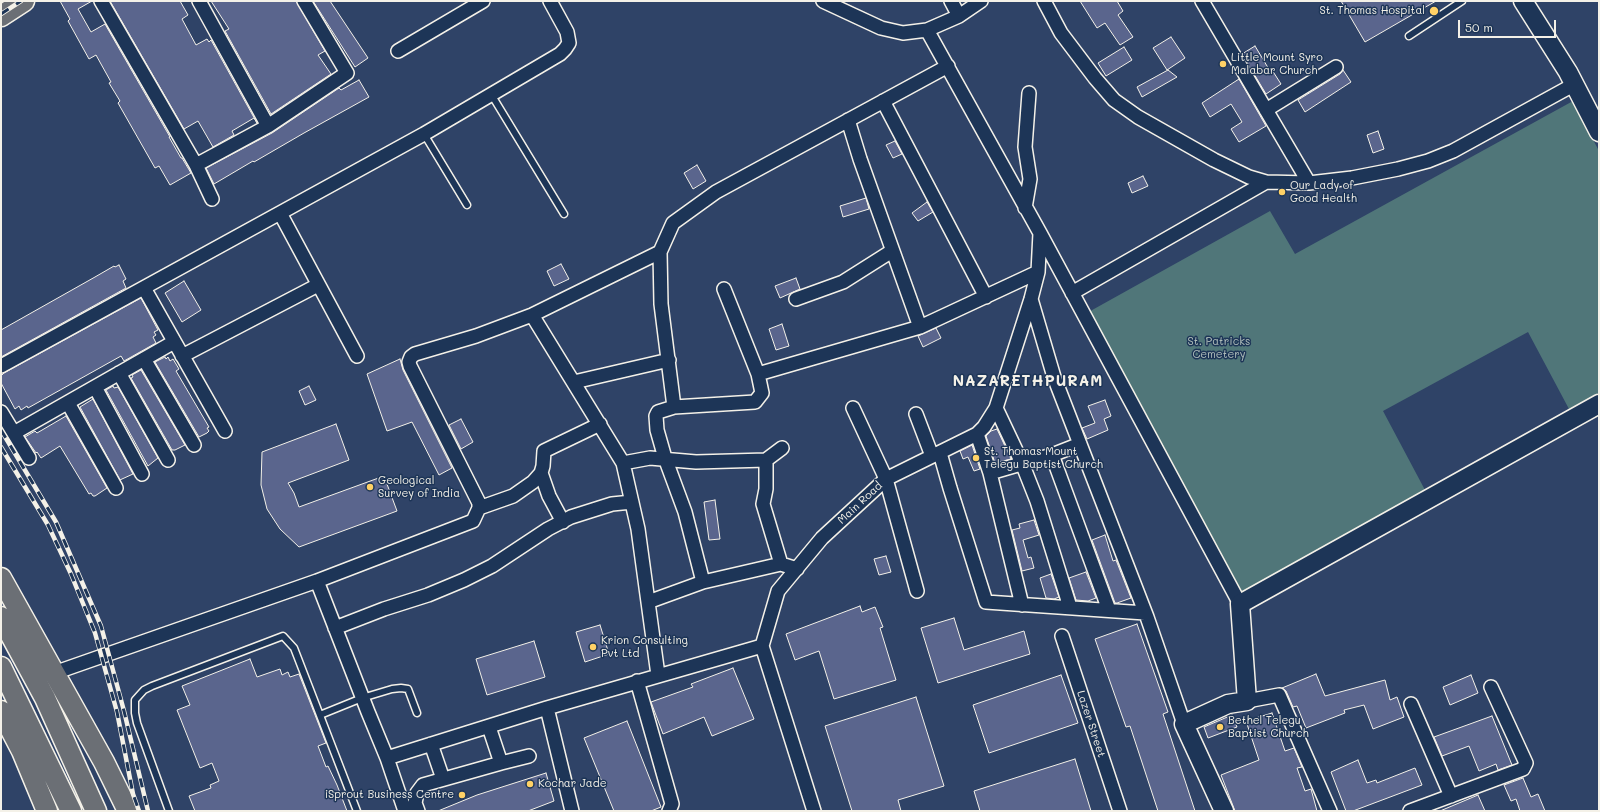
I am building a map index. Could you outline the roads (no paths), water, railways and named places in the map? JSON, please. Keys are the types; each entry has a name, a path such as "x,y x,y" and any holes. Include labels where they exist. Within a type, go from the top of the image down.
{"main road":[{"path":"1,16 24,1"},
{"path":"1522,1 1575,84 1599,132"},
{"path":"1224,811 1184,724 1228,704 1247,701 1240,604 1599,404"},
{"path":"1,578 104,762 128,811"},
{"path":"1,618 45,698 96,811"},
{"path":"1,667 71,811"},
{"path":"1,711 22,751 47,811"}],"street":[{"path":"101,1 196,165 212,199"},
{"path":"199,1 268,126"},
{"path":"196,165 268,126 347,73 304,1"},
{"path":"398,51 483,1"},
{"path":"1,366 424,134 565,50 569,43 567,32 550,1"},
{"path":"823,1 881,28 903,33 927,30 959,16 982,1"},
{"path":"951,1 959,16"},
{"path":"1044,1 1061,33 1095,78 1114,100 1138,117 1214,160 1249,177 1266,182 1310,183 1352,178 1398,169 1428,161 1453,151 1575,84"},
{"path":"1202,1 1310,183"},
{"path":"927,30 1040,233 1240,604"},
{"path":"674,407 662,304 660,252 673,223 716,192 948,66"},
{"path":"1266,110 1336,68"},
{"path":"1025,208 1030,179 1025,148 1029,93"},
{"path":"883,102 986,297"},
{"path":"848,120 860,159 920,327"},
{"path":"1072,294 1266,182"},
{"path":"280,213 357,356"},
{"name":"Main Road","path":"762,646 778,591 822,538 886,479 977,434 984,427 996,408 1031,299 1038,272 1040,233"},
{"path":"796,299 843,282 892,251"},
{"path":"54,673 317,581 472,521 479,508 478,503 410,366 411,357 415,354 476,336 532,315 660,252"},
{"path":"758,374 920,327 1038,272"},
{"path":"182,356 318,285"},
{"path":"144,288 225,431"},
{"path":"703,582 685,512 665,458 657,430 656,416 658,412 674,407 755,402 762,393 758,374 724,289"},
{"path":"1031,299 1054,377 1146,613 1184,724"},
{"path":"532,315 623,463 638,529 658,675"},
{"path":"14,433 174,342"},
{"path":"144,359 194,445"},
{"path":"574,382 669,360"},
{"path":"119,373 168,460"},
{"path":"94,387 142,474"},
{"path":"68,402 116,488"},
{"path":"854,408 886,479 917,591"},
{"path":"996,408 1022,463 1037,501 1070,607"},
{"path":"1,412 28,458"},
{"path":"916,414 950,488 986,602 1146,613"},
{"path":"479,508 513,496 533,482 541,473 544,451 600,424"},
{"path":"977,434 990,473 1022,605"},
{"path":"990,473 1052,455 1080,444"},
{"path":"623,463 650,458 665,458 696,462 766,460 782,448"},
{"path":"1052,455 1109,610"},
{"path":"766,460 766,489 764,504 781,564"},
{"path":"541,473 549,496 563,522"},
{"path":"335,628 384,608 428,594 464,580 492,566 521,545 563,522 612,504 632,502"},
{"path":"648,602 703,582 781,564 797,569"},
{"path":"317,581 387,758 405,811"},
{"name":"Lazer Street","path":"1062,636 1120,811"},
{"path":"387,758 547,708 762,646 814,811"},
{"path":"637,682 672,804 669,811"},
{"path":"1410,811 1524,769 1526,763 1491,687"},
{"path":"1247,701 1279,695 1330,811"},
{"path":"1411,704 1451,796"},
{"path":"547,708 572,811"},
{"path":"489,727 501,763"},
{"path":"431,744 443,779"},
{"path":"418,811 415,803 417,793 423,785 529,756"}],"lane":[{"path":"1409,36 1462,1"},
{"path":"491,94 564,214"},
{"path":"424,134 467,205"},
{"path":"169,811 137,723 135,700 144,690 283,636 294,648 357,811"},
{"path":"320,715 362,698 392,689 401,688 408,689 416,713"}],"railway":[{"path":"1,14 21,1"},
{"path":"1,430 56,522 101,626 124,711 148,811"},
{"path":"1,447 48,525 71,574 95,633 117,712 133,794 139,811"}],"place":[{"name":"St. Thomas Hospital","path":"1434,11"},
{"name":"Little Mount Syro Malabar Church","path":"1223,64"},
{"name":"Our Lady of Good Health","path":"1282,192"},
{"name":"St. Thomas Mount Telegu Baptist Church","path":"976,458"},
{"name":"Geological Survey of India","path":"370,487"},
{"name":"Krion Consulting Pvt Ltd","path":"593,647"},
{"name":"Bethel Telegu Baptist Church","path":"1220,727"},
{"name":"Kochar Jade","path":"530,784"},
{"name":"iSprout Business Centre","path":"462,795"}],"district":[{"name":"NAZARETHPURAM","path":"1028,381"}],"park label":[{"name":"St. Patricks Cemetery","path":"1219,348"}]}
